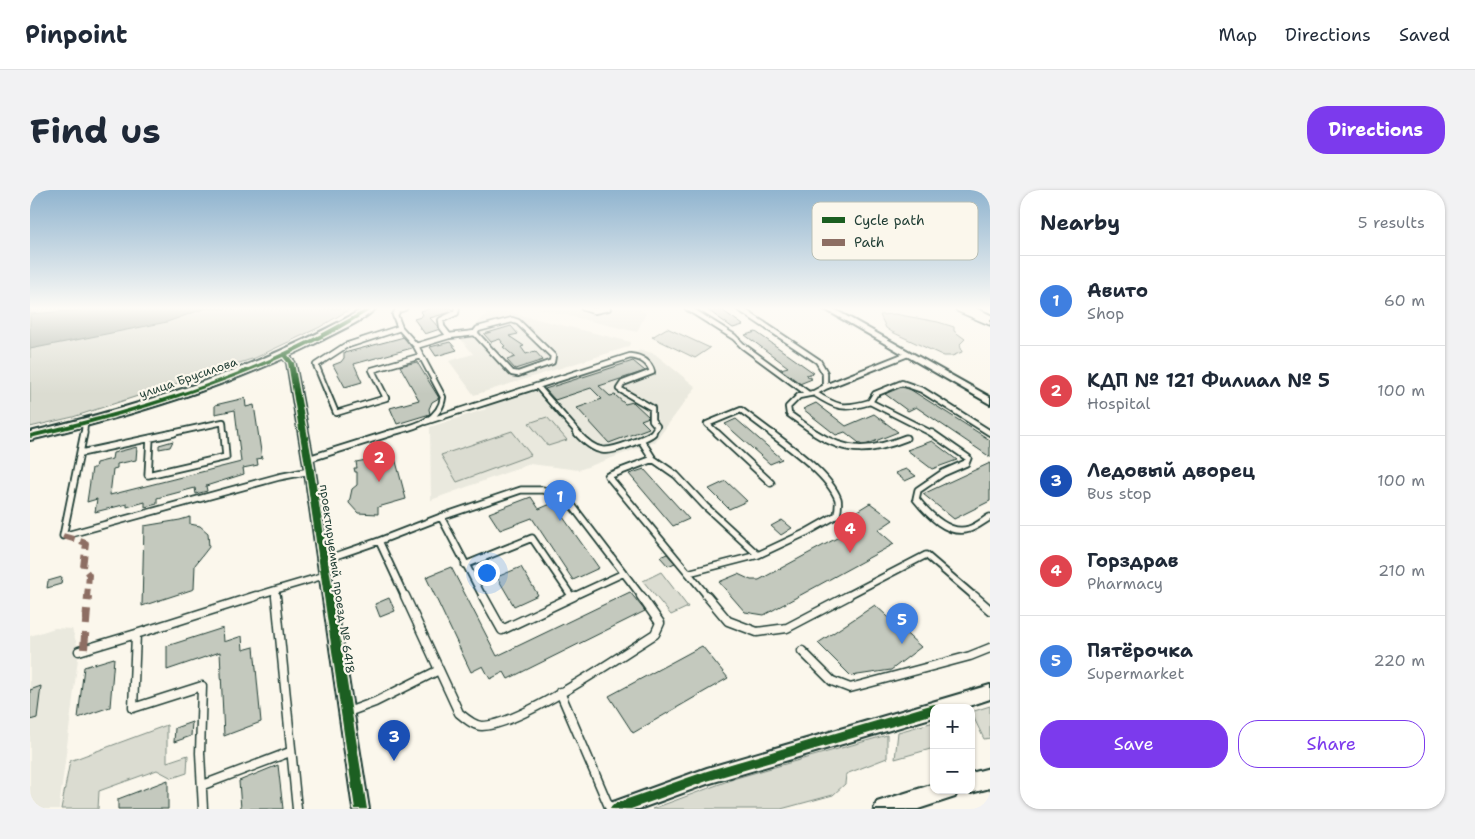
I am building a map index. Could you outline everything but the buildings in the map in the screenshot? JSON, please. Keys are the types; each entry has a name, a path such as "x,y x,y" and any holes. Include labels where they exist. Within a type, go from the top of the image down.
{"street":[{"name":"улица Брусилова","path":"30,436 174,396 284,354 316,337"},
{"path":"878,337 990,401"},
{"name":"проектируемый проезд № 6418","path":"284,354 291,363 310,470 345,713 361,809"},
{"path":"951,704 990,692"},
{"path":"616,809 707,776 930,710"},
{"path":"975,782 990,778"},
{"path":"884,809 935,794"}],"lane":[{"path":"370,337 346,344 326,355 316,364 336,413 386,398 372,370 421,356"},
{"path":"408,337 416,346 443,397 440,408 425,422"},
{"path":"416,346 446,337"},
{"path":"479,337 512,373 518,374 550,363 553,360 553,356 533,337"},
{"path":"735,337 743,346 807,393"},
{"path":"782,337 818,361 824,369 826,376 825,387"},
{"path":"906,438 886,448 870,451 846,447 827,441 789,414 790,403 807,393 814,393 908,354"},
{"path":"308,459 425,422 536,386 630,356 639,357 651,367 652,372 619,386 625,394 645,402 653,410 652,419 656,430 651,435 640,440 608,451 592,448 536,386"},
{"path":"814,393 831,404 842,408 850,408 870,402 875,394 902,383 911,385 990,433"},
{"path":"870,402 929,432 968,458 966,463 943,473 918,490 916,500 923,508 945,524 960,530 969,529 990,517"},
{"path":"688,573 758,555 807,532 837,515 839,502 834,491 798,454 741,410 707,424 771,483"},
{"path":"85,422 81,453 63,536 310,470"},
{"path":"81,453 223,422 226,457 148,475 150,438"},
{"path":"640,440 649,450 652,459 676,475 705,506 758,555"},
{"path":"652,459 608,476 728,621 757,632 787,628 926,555 990,610"},
{"path":"79,651 275,590 379,541 441,517 521,490 542,490 565,496 660,623 655,634 560,692 513,716 482,726 470,722 459,713 379,541"},
{"path":"441,517 465,565 502,630 624,573"},
{"path":"465,565 532,538 572,597"},
{"path":"275,590 297,809"},
{"path":"136,634 133,708 202,686 200,753 203,809"},
{"path":"802,651 832,681 850,688 970,656 990,648"},
{"path":"345,713 374,702 439,670"},
{"path":"560,692 610,809"},
{"path":"203,785 290,752"}],"shaded area":[{"path":"30,337 299,337 255,358 73,417 30,427"},
{"path":"30,337 91,337 30,349"},
{"path":"463,337 610,337 631,342 628,347 474,395 449,361 473,354 461,339"},
{"path":"652,337 686,337 710,348 695,358"},
{"path":"903,337 962,337 965,339 960,344 962,352 952,356 944,356"},
{"path":"642,350 655,354 696,387 655,442 579,470 530,464 431,500 430,427 486,409 481,401"},
{"path":"547,417 567,440 548,446 529,423"},
{"path":"512,431 531,455 457,482 441,455"},
{"path":"661,572 688,607 671,615 643,581"},
{"path":"55,628 72,629 79,651 59,809 30,809 30,636"},
{"path":"990,706 990,738 984,739 975,720 975,711"},
{"path":"930,723 930,749 895,759 898,732"},
{"path":"167,725 167,762 188,755 187,773 172,778 157,770 99,791 98,809 61,809 70,761"},
{"path":"887,735 887,758 846,774 845,784 833,795 781,809 652,809 736,778"}],"marked path":[{"path":"63,536 86,543 83,567 89,575 84,649"}],"cycle path":[{"path":"30,436 118,414 207,386 292,351 320,337"},
{"path":"284,354 291,363 308,459 361,809"},
{"path":"616,809 707,776 930,710"}],"place":[{"name":"КДП № 121 Филиал № 5","path":"379,482"},
{"name":"Авито","path":"560,521"},
{"name":"Горздрав","path":"850,553"},
{"name":"Пятёрочка","path":"902,644"},
{"name":"Ледовый дворец","path":"394,761"}]}
